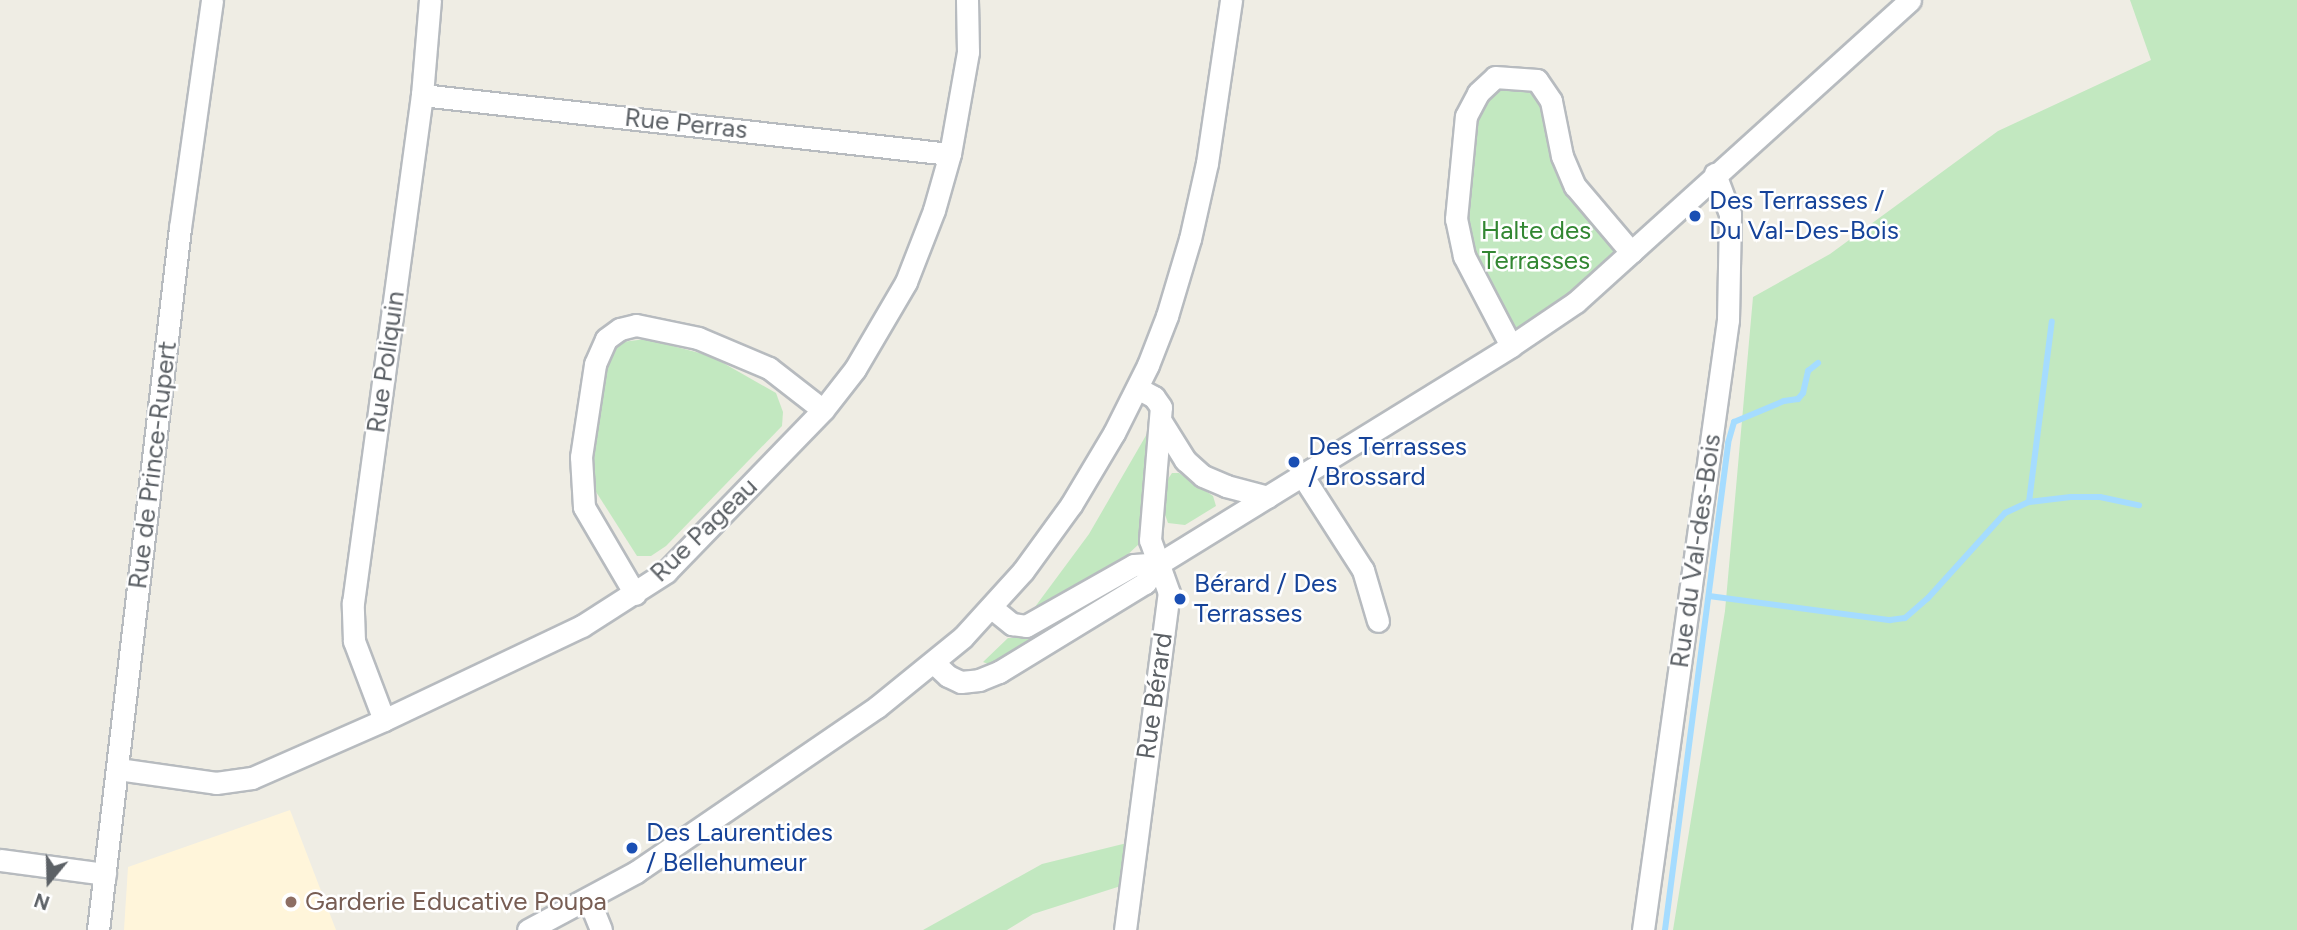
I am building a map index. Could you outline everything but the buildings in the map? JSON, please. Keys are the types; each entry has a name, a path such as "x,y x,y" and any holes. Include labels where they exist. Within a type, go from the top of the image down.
{"street":[{"name":"Rue de Prince-Rupert","path":"98,930 180,228 212,0"},
{"name":"Rue Poliquin","path":"384,720 354,641 353,603 422,95 430,0"},
{"name":"Rue Pageau","path":"118,769 216,783 252,778 384,720 582,626 666,572 823,410 855,369 906,282 934,210 950,153 968,52 968,0"},
{"path":"528,930 636,873 779,776 934,663 992,608 1024,571 1079,494 1137,388 1167,316 1197,212 1213,130 1231,0"},
{"path":"934,663 948,676 961,682 989,677 1145,583 1160,563 1511,346 1576,302 1910,0"},
{"path":"1511,346 1464,256 1456,219 1466,116 1478,93 1495,77 1537,80 1551,101 1562,156 1575,186 1631,251"},
{"name":"Rue Perras","path":"422,95 950,153"},
{"name":"Rue du Val-des-Bois","path":"1643,930 1728,320 1730,214 1715,174"},
{"path":"635,594 584,506 580,457 595,364 606,339 620,329 636,324 698,338 769,368 823,410"},
{"path":"1137,388 1160,404 1162,423 1185,460 1203,476 1226,486 1268,497"},
{"name":"Rue Bérard","path":"1125,930 1169,593 1150,540 1162,423"},
{"path":"1302,475 1363,570 1378,621"},
{"path":"992,608 1012,624 1026,626 1135,565 1160,563"},
{"path":"0,860 105,874"},
{"path":"589,900 601,930"}],"shaded area":[{"path":"290,810 336,930 124,930 128,867"}],"green space":[{"path":"2130,0 2297,0 2297,930 1673,930 1725,611 1753,297 1830,254 1998,131 2151,60"},
{"name":"Halte des Terrasses","path":"1495,77 1537,80 1562,156 1631,252 1511,346 1464,256 1466,116"},
{"path":"646,339 711,356 776,393 783,412 782,426 666,546 651,556 637,556 591,484 606,358 622,342"},
{"path":"1148,432 1140,543 1122,560 1029,615 1089,534"},
{"path":"1172,473 1179,473 1213,496 1216,506 1185,525 1168,523 1164,512 1166,482"},
{"path":"1120,582 1124,584 991,665 983,662 1008,638 1023,638"},
{"path":"1131,842 1127,884 1033,914 1007,930 923,930 1042,864"}],"waterway":[{"path":"2029,502 2052,321"},
{"path":"1665,930 1728,443 1734,422 1784,401 1798,399 1803,393 1808,371 1818,363"},
{"path":"1709,596 1890,620 1905,618 1928,598 2005,513 2029,502 2071,497 2100,497 2139,505"}],"place":[{"name":"Des Terrasses / Du Val-Des-Bois","path":"1695,216"},
{"name":"Des Terrasses / Brossard","path":"1294,462"},
{"name":"Bérard / Des Terrasses","path":"1180,599"},
{"name":"Des Laurentides / Bellehumeur","path":"632,848"},
{"name":"Garderie Educative Poupa","path":"291,902"}]}
